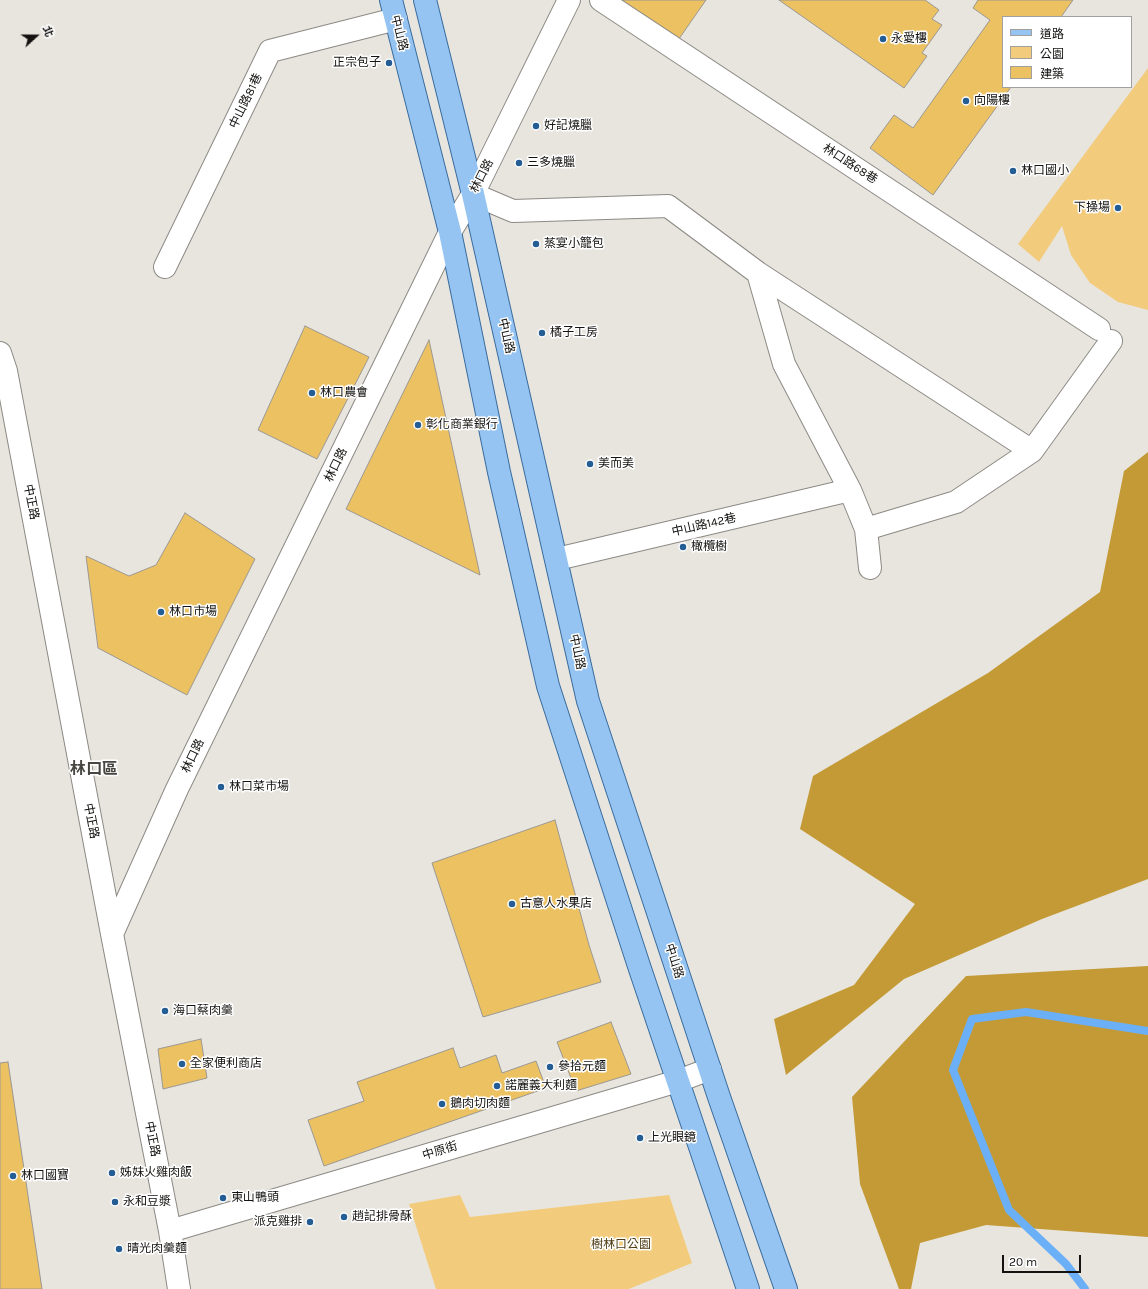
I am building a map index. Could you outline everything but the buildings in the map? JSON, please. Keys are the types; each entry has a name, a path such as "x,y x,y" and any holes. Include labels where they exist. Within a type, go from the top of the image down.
{"main road":[{"name":"中山路","path":"425,0 473,194 588,701 710,1069 786,1289"},
{"name":"中山路","path":"393,10 450,232 499,472 548,686 634,951 748,1289"}],"street":[{"name":"林口路","path":"112,934 177,789 450,232 473,194 569,0"},
{"name":"林口路68巷","path":"601,0 1105,335 1032,451"},
{"name":"中山路81巷","path":"165,267 270,51 393,10"},
{"path":"473,194 513,211 668,206 758,273 1032,451 956,502 866,529"},
{"path":"758,273 784,364 850,490 866,529 870,568"},
{"name":"中正路","path":"0,353 6,371 112,934 170,1231 179,1289"},
{"name":"中山路142巷","path":"557,559 850,490"},
{"name":"中原街","path":"170,1231 678,1081 710,1069"}],"green space":[{"path":"1148,68 1148,310 1118,302 1090,283 1071,255 1062,226 1039,262 1018,244"},
{"name":"樹林口公園","path":"460,1195 470,1217 669,1195 692,1263 629,1289 436,1289 409,1204"}],"shaded area":[{"path":"1148,452 1148,879 1042,919 904,979 786,1075 774,1019 854,985 915,904 800,829 813,776 988,673 1100,592 1124,471"},
{"path":"1148,966 1148,1237 986,1225 920,1243 911,1289 899,1289 860,1184 852,1097 966,976"}],"waterway":[{"path":"1085,1289 1066,1264 1009,1210 953,1070 972,1019 1026,1012 1148,1031"}],"place":[{"name":"永愛樓","path":"883,39"},
{"name":"正宗包子","path":"389,63"},
{"name":"向陽樓","path":"966,101"},
{"name":"好記燒臘","path":"536,126"},
{"name":"三多燒臘","path":"519,163"},
{"name":"林口國小","path":"1013,171"},
{"name":"下操場","path":"1118,208"},
{"name":"蒸宴小籠包","path":"536,244"},
{"name":"橘子工房","path":"542,333"},
{"name":"林口農會","path":"312,393"},
{"name":"彰化商業銀行","path":"418,425"},
{"name":"美而美","path":"590,464"},
{"name":"橄欖樹","path":"683,547"},
{"name":"林口市場","path":"161,612"},
{"name":"林口菜市場","path":"221,787"},
{"name":"古意人水果店","path":"512,904"},
{"name":"海口蔡肉羹","path":"165,1011"},
{"name":"全家便利商店","path":"182,1064"},
{"name":"參拾元麵","path":"550,1067"},
{"name":"諾麗義大利麵","path":"497,1086"},
{"name":"鵝肉切肉麵","path":"442,1104"},
{"name":"上光眼鏡","path":"640,1138"},
{"name":"姊妹火雞肉飯","path":"112,1173"},
{"name":"林口國寶","path":"13,1176"},
{"name":"東山鴨頭","path":"223,1198"},
{"name":"永和豆漿","path":"115,1202"},
{"name":"趙記排骨酥","path":"344,1217"},
{"name":"派克雞排","path":"310,1222"},
{"name":"晴光肉羹麵","path":"119,1249"}],"district":[{"name":"林口區","path":"94,769"}]}
